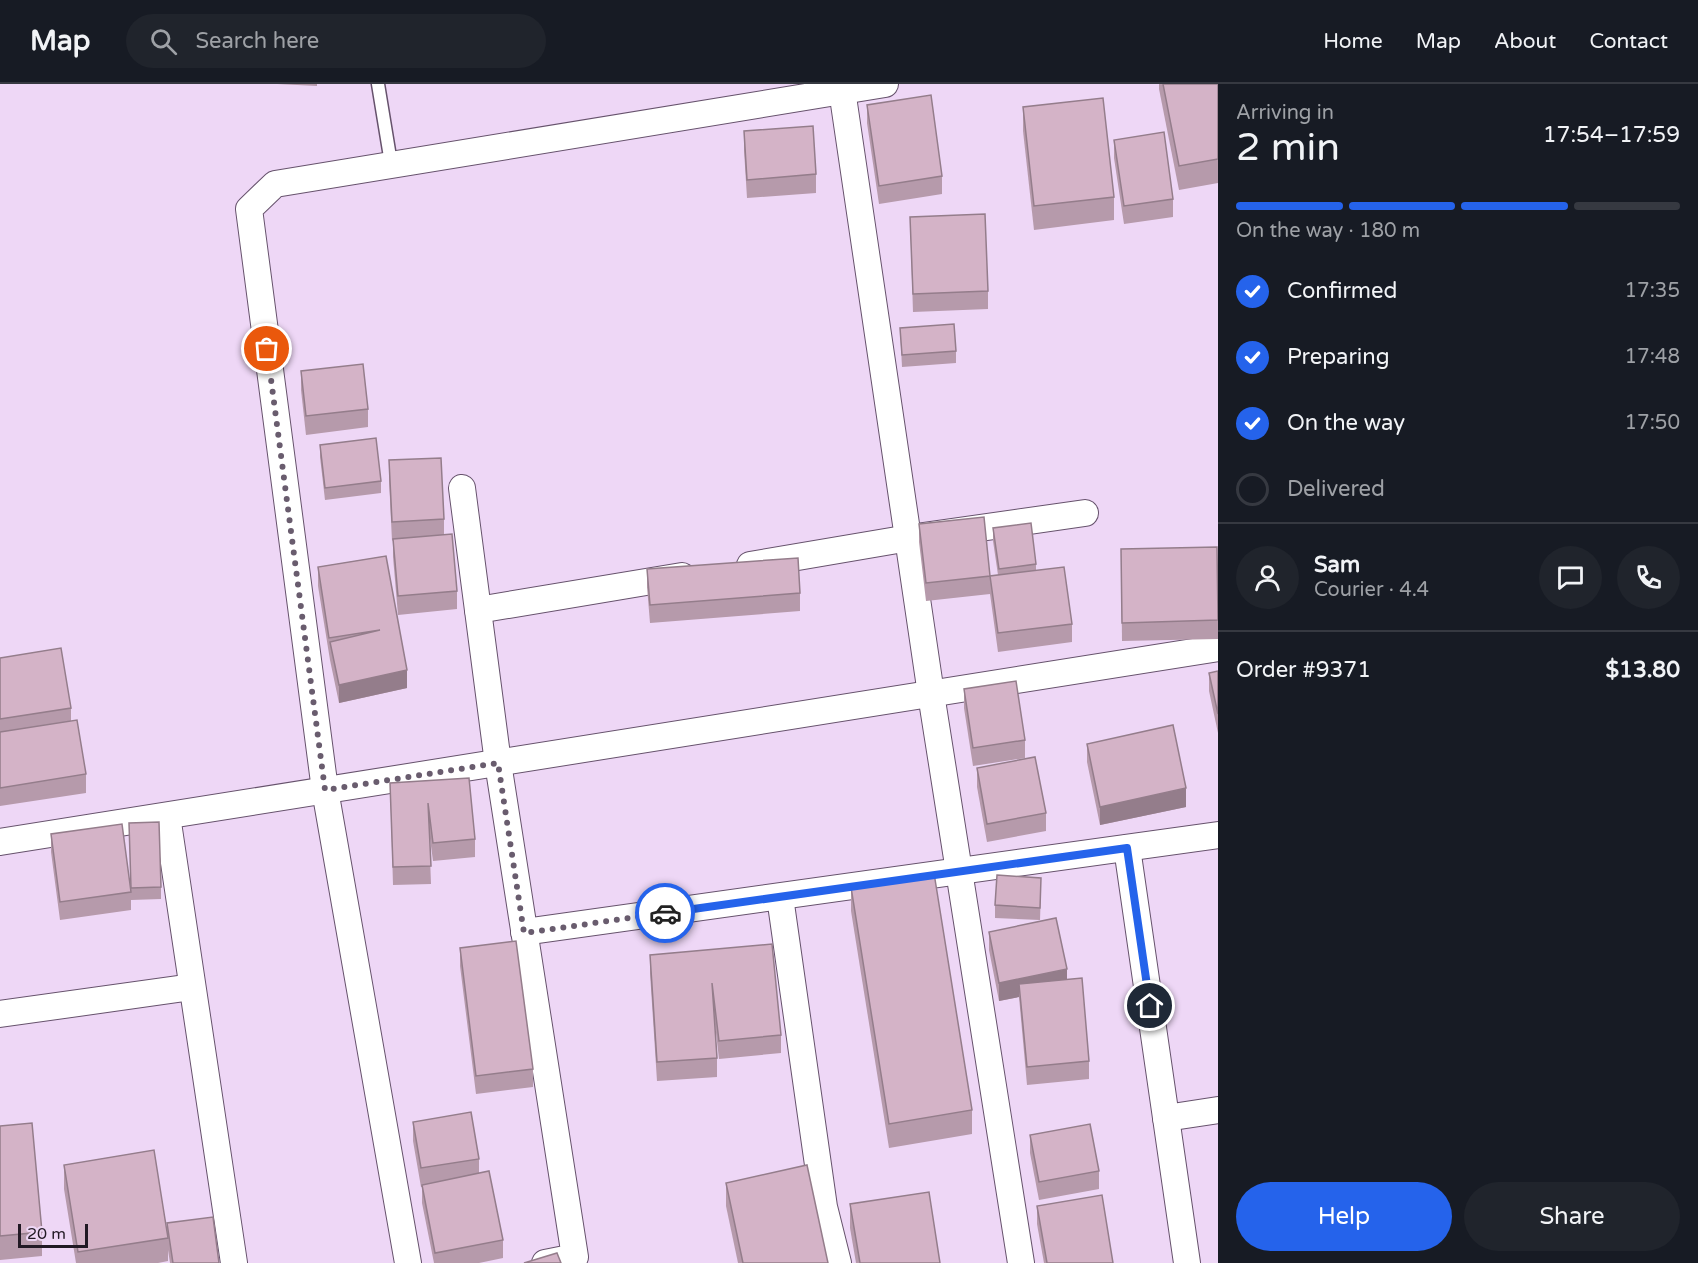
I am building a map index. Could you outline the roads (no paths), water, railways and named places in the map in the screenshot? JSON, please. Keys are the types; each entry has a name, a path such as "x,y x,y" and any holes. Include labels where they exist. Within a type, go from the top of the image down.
{"street":[{"path":"408,1263 325,790 249,209 275,183 885,84"},
{"path":"842,90 931,694 1021,1263"},
{"path":"462,488 498,763 575,1257 545,1263"},
{"path":"478,610 909,538 1085,513"},
{"path":"0,842 1218,648"},
{"path":"166,816 234,1263"},
{"path":"524,933 1218,835"},
{"path":"1127,848 1187,1263"},
{"path":"780,897 824,1207 838,1263"},
{"path":"0,1014 192,987"},
{"path":"1166,1118 1218,1110"}],"lane":[{"path":"378,84 391,163"}]}
